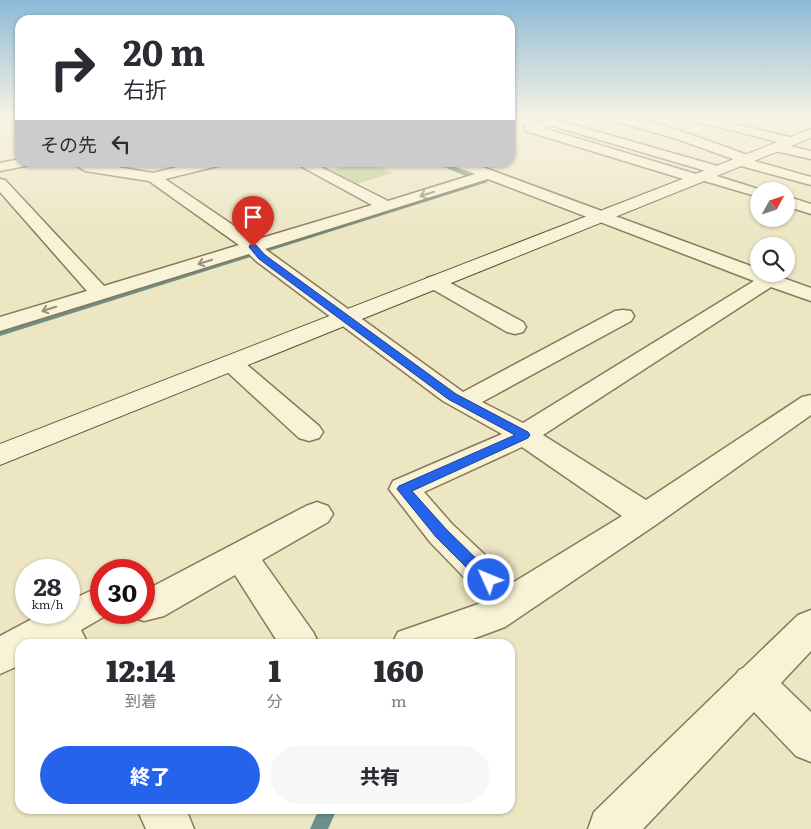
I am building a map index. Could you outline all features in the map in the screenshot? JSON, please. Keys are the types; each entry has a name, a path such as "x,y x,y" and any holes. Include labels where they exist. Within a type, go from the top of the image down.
{"street":[{"path":"636,157 704,175"},
{"path":"652,157 750,190"},
{"path":"734,157 811,181"},
{"path":"0,454 750,157"},
{"path":"0,167 15,164"},
{"path":"85,167 153,177 196,167"},
{"path":"309,167 386,206"},
{"path":"464,167 481,177 598,217 750,273"},
{"path":"153,177 257,251 452,396 524,435 646,516"},
{"path":"0,324 100,293 257,251 386,206 481,177"},
{"path":"0,183 100,293"},
{"path":"795,204 811,209"},
{"path":"434,282 515,327"},
{"path":"513,604 441,533 404,489 524,435 766,282"},
{"path":"775,282 811,295"},
{"path":"463,402 623,316"},
{"path":"232,363 308,432"},
{"path":"423,639 444,630 490,616 513,604 530,590 646,516 811,404"},
{"path":"155,603 317,514"},
{"path":"241,556 297,639"},
{"path":"42,639 64,634 90,611"},
{"path":"611,829 811,626"},
{"path":"0,656 15,647"},
{"path":"753,683 811,741"},
{"path":"163,814 171,829"}],"green space":[{"path":"344,167 378,167 393,173 355,184 328,171"}],"waterway":[{"path":"0,333 485,182 447,167"},
{"path":"319,829 326,814"}],"route":[{"path":"253,247 262,257 452,396 524,435 404,489 441,533 489,580"}]}
